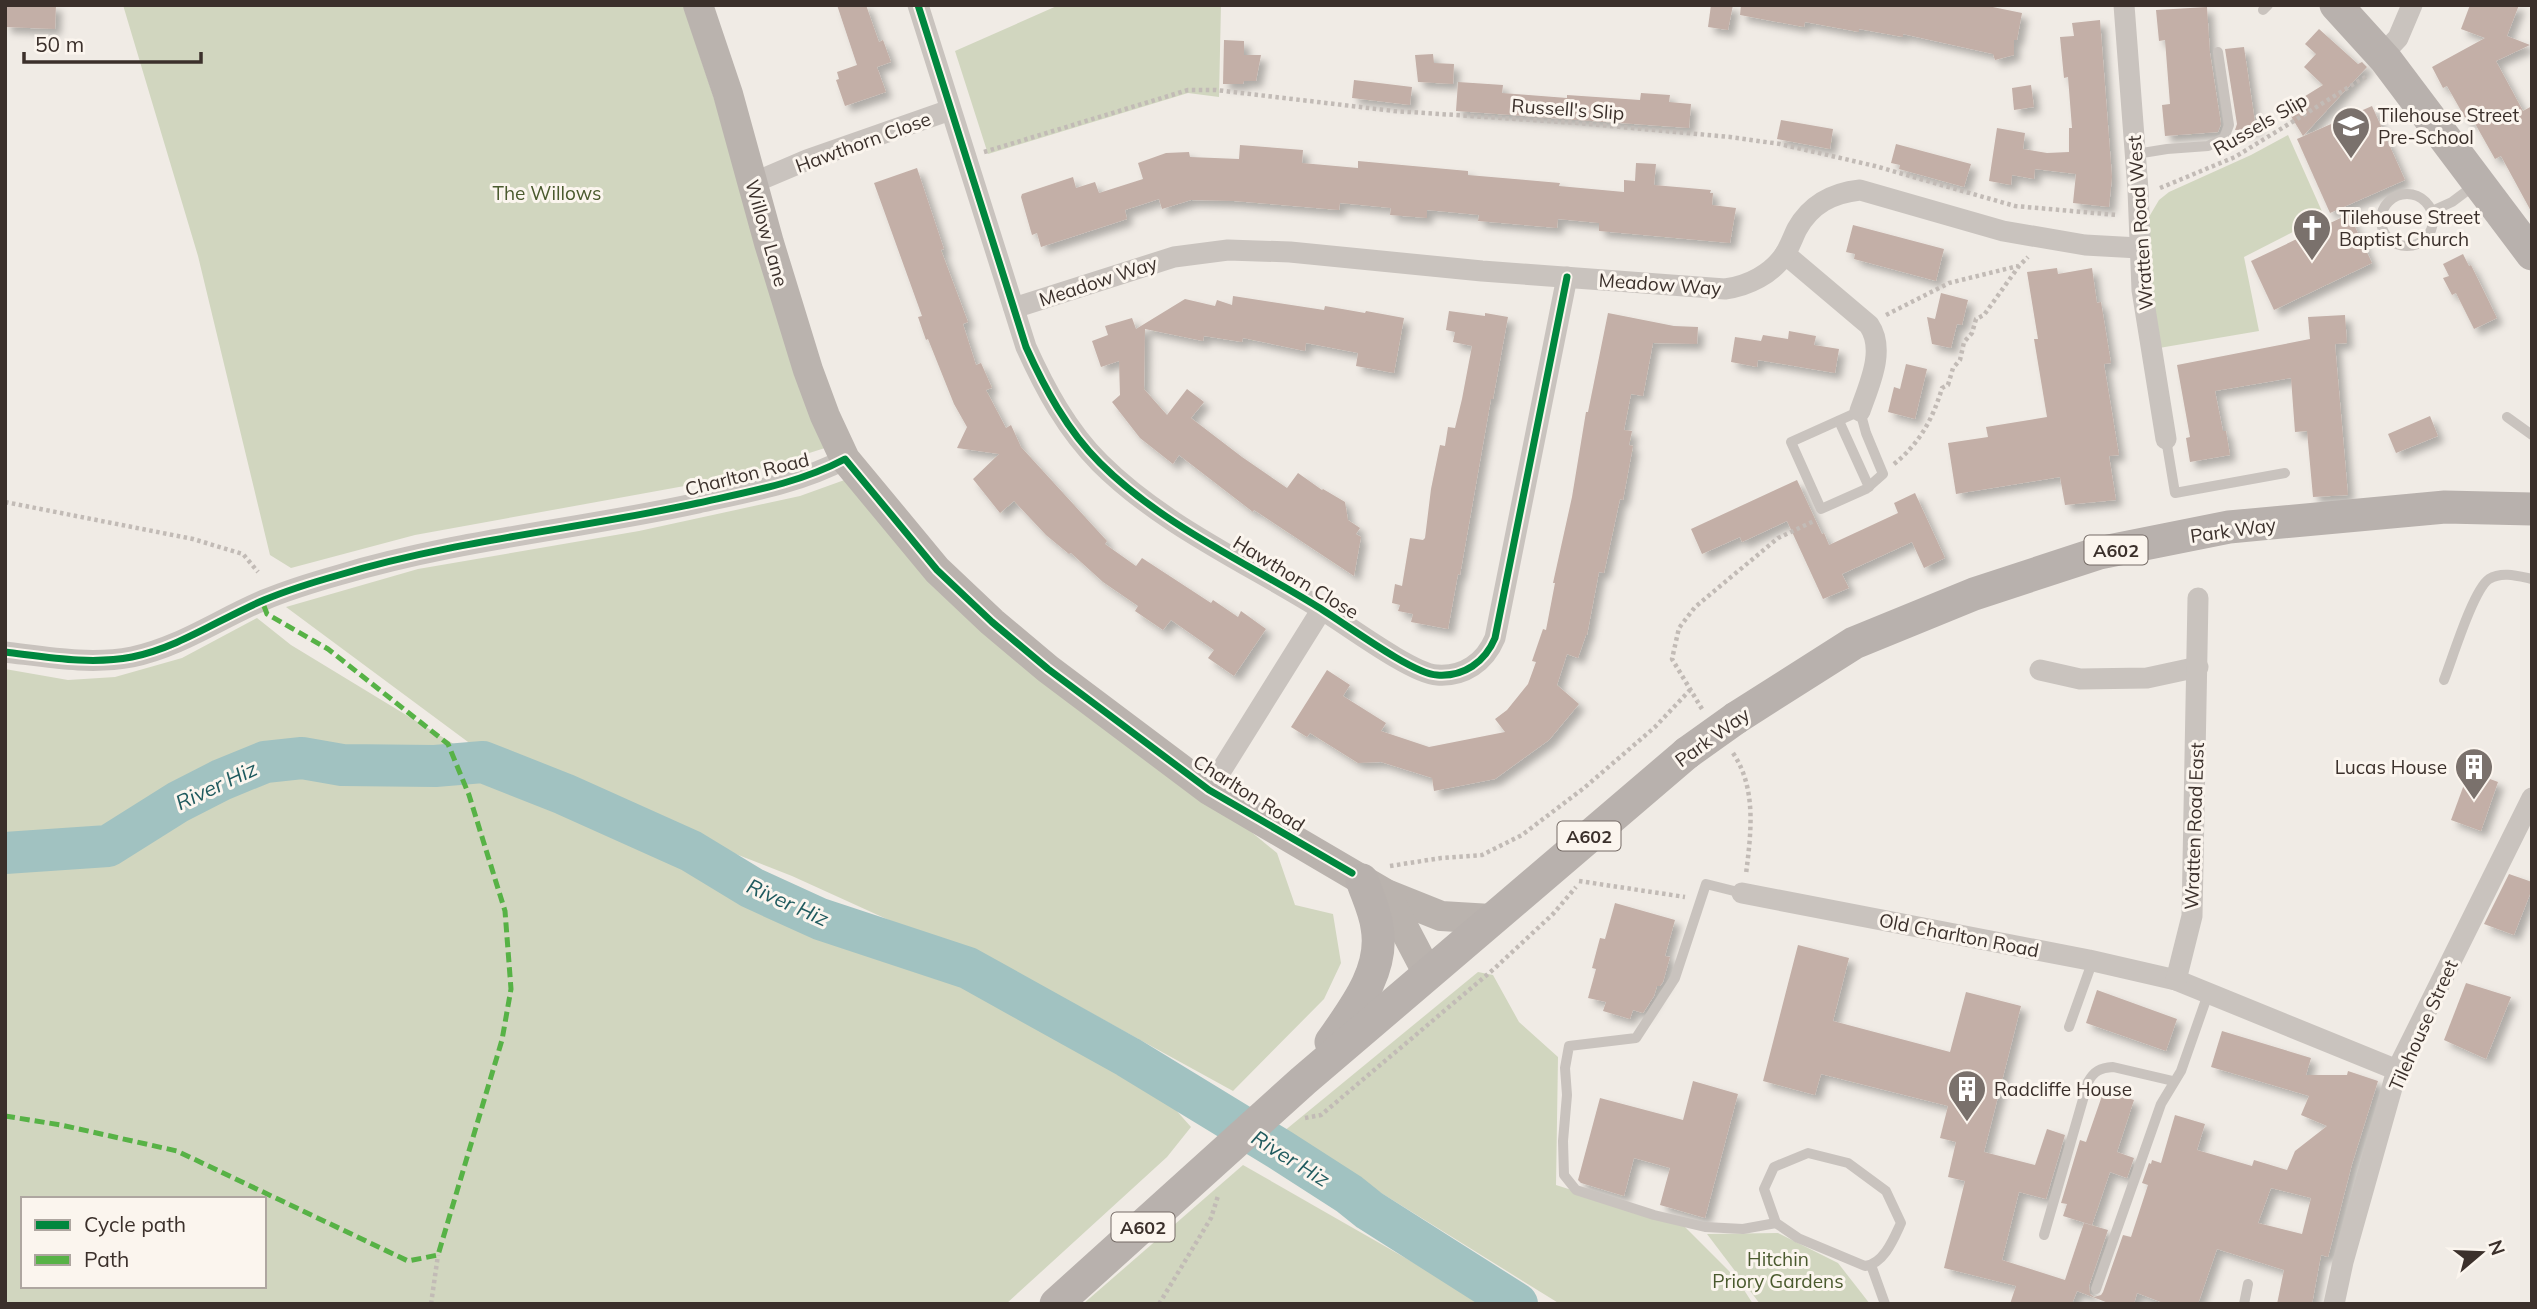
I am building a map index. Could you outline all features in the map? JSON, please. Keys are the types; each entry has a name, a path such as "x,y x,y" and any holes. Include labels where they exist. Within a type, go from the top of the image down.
{"main road":[{"path":"2336,5 2384,58 2532,254"},
{"name":"Park Way","path":"1056,1304 1228,1149 1295,1100 1428,974 1687,753 1720,714 1854,643 1974,594 2099,553 2243,526 2445,507 2532,509"},
{"path":"1295,1100 1357,1005 1368,982 1376,954 1378,928 1367,882"}],"street":[{"name":"Willow Lane","path":"698,5 728,94 808,370 845,459"},
{"path":"918,5 950,110"},
{"name":"Wratten Road West","path":"2124,5 2136,154 2142,290 2166,439"},
{"path":"2384,58 2398,38 2412,5"},
{"name":"Hawthorn Close","path":"753,183 807,160 950,110 1026,347 1045,387 1074,433 1125,486 1177,523 1429,674 1450,675 1482,661 1495,638 1567,277"},
{"name":"Meadow Way","path":"1014,308 1174,257 1228,250 1290,252 1567,277 1736,288 1770,271 1785,254 1798,227 1817,205 1837,194 1860,190 2003,231 2085,245 2139,248"},
{"path":"1785,254 1869,325 1874,333 1877,351 1860,411"},
{"name":"Charlton Road","path":"5,652 83,661 132,657 175,644 262,601 338,575 432,551 649,514 747,492 820,472 845,459 937,570 992,622 1048,669 1209,790 1367,882 1441,916 1491,919"},
{"name":"Wratten Road East","path":"2176,980 2192,916 2197,598"},
{"name":"Hawthorn Close","path":"1209,790 1322,609"},
{"path":"2040,670 2080,679 2147,678 2198,667"},
{"name":"Tilehouse Street","path":"2334,1304 2343,1262 2398,1070 2530,804"},
{"path":"1367,882 1428,974"},
{"name":"Old Charlton Road","path":"1742,893 2092,960 2176,980"},
{"path":"2176,980 2398,1070"}],"lane":[{"path":"2136,154 2208,146 2224,138 2229,125 2218,52"},
{"path":"2432,211 2452,202 2478,182"},
{"path":"2411,194 2420,197 2432,211 2432,229 2420,243 2412,246 2394,243 2382,229 2382,211 2393,197 2411,194"},
{"path":"1860,411 1883,474 1869,487 1821,509 1791,442 1860,411"},
{"path":"2507,417 2532,435"},
{"path":"1839,421 1869,487"},
{"path":"2166,439 2175,493 2285,473"},
{"path":"2444,680 2484,583 2490,578 2505,574 2532,579"},
{"path":"1742,893 1706,884 1675,978 1636,1038 1569,1046 1565,1068 1567,1096 1563,1141 1564,1175 1576,1190 1654,1215 1705,1227 1743,1229 1776,1223"},
{"path":"2069,1027 2092,960"},
{"path":"2096,1289 2161,1104 2181,1071 2208,994"},
{"path":"2044,1235 2092,1074 2102,1068 2113,1067 2173,1081"},
{"path":"1808,1153 1848,1163 1886,1191 1901,1223 1888,1249 1871,1265 1865,1266 1798,1238 1776,1223 1764,1189 1774,1167 1808,1153"},
{"path":"1871,1265 1885,1304"},
{"path":"2244,1304 2248,1284"}],"path":[{"path":"1883,474 1910,451 1926,430 1942,388 1948,385 1952,368 1960,360 1964,342 1972,332 1976,319 1983,315 2019,266 2049,238"},
{"path":"1869,325 1950,283 2019,266"},
{"path":"5,502 193,539 243,554 258,572"},
{"path":"1720,714 1690,690 1672,659 1679,628 1695,607 1778,538 1812,523 1821,509"},
{"path":"1367,882 1441,858 1482,855 1522,835 1584,788 1655,727 1690,690"},
{"path":"1732,752 1739,762 1750,796 1751,833 1742,893"},
{"path":"1295,1100 1321,1115 1495,968 1553,914 1581,881 1700,899"},
{"path":"1159,1304 1211,1218 1220,1191"},
{"path":"431,1304 438,1255"}],"green space":[{"name":"The Willows","path":"123,5 683,5 763,246 825,448 734,477 415,535 291,568 270,555 198,256"},
{"path":"1059,5 1221,5 1219,97 1188,93 988,154 955,51"},
{"path":"2288,135 2324,216 2244,257 2259,331 2159,348 2146,222 2159,200 2169,192"},
{"path":"850,478 1204,793 1277,853 1295,905 1333,914 1341,963 1324,999 1233,1091 1082,1008 792,876 491,759 286,607 418,569 639,531 800,496"},
{"path":"257,618 291,645 467,752 629,837 774,888 817,914 967,979 1167,1100 1191,1127 1167,1157 1006,1304 5,1304 5,669 68,680 115,677 182,658"},
{"path":"1478,972 1493,975 1519,1022 1558,1057 1556,1185 1684,1226 1737,1279 1753,1304 1560,1304 1283,1132"},
{"path":"1243,1165 1423,1268 1480,1304 1083,1304"},
{"name":"Hitchin Priory Gardens","path":"1778,1233 1838,1263 1870,1304 1760,1304 1707,1234"}],"building":[{"path":"5,5 56,5 55,29 5,27"},
{"path":"837,5 866,5 879,42 883,40 891,62 877,67 886,92 845,106 836,80 839,79 837,72 857,65"},
{"path":"1711,5 1733,5 1728,30 1708,27"},
{"path":"1741,5 1983,5 2022,13 2017,40 2014,40 2014,55 1995,60 1993,54 1903,34 1903,37 1859,29 1859,32 1805,22 1804,27 1740,15"},
{"path":"2470,5 2519,5 2507,36 2530,45 2496,61 2523,111 2532,106 2532,213 2501,156 2495,159 2473,120 2468,123 2447,86 2443,88 2432,67 2485,38 2461,29"},
{"path":"2207,7 2210,53 2221,124 2218,132 2165,136 2162,105 2170,104 2165,40 2159,41 2156,10"},
{"path":"2100,20 2112,177 2109,207 2073,203 2076,174 2035,169 2034,179 2012,175 2011,185 1989,181 1997,128 2025,133 2023,149 2047,153 2069,152 2069,128 2072,128 2068,77 2064,78 2060,37 2074,36 2072,23"},
{"path":"2319,29 2358,64 2362,62 2367,67 2303,136 2286,108 2323,85 2304,67 2316,54 2305,44"},
{"path":"1224,40 1244,41 1244,55 1261,55 1256,81 1223,84"},
{"path":"2244,47 2256,129 2235,130 2237,124 2225,49"},
{"path":"1433,54 1434,63 1454,64 1453,84 1418,82 1415,55"},
{"path":"1354,80 1412,87 1410,105 1352,98"},
{"path":"1458,82 1503,85 1502,93 1567,98 1567,95 1640,100 1641,93 1670,95 1669,102 1691,104 1689,128 1456,111"},
{"path":"2031,85 2034,107 2014,110 2012,88"},
{"name":"Tilehouse Street Pre-School","path":"2372,106 2405,180 2330,213 2297,139"},
{"path":"1781,120 1833,129 1830,149 1777,139"},
{"path":"1896,144 1971,164 1964,187 1899,169 1900,165 1891,163"},
{"path":"1240,145 1303,150 1302,163 1358,168 1358,161 1468,171 1468,175 1624,192 1624,180 1635,181 1636,163 1656,164 1654,185 1711,190 1712,205 1736,208 1730,243 1599,231 1599,223 1558,219 1557,228 1478,221 1479,215 1427,210 1427,218 1390,215 1391,208 1340,203 1339,210 1191,200 1162,209 1159,199 1125,210 1127,219 1041,247 1037,233 1032,235 1022,194 1073,177 1076,188 1095,182 1099,193 1143,179 1138,163 1166,153 1189,152 1190,157 1239,159"},
{"path":"917,168 944,249 941,250 968,322 963,324 976,365 981,363 992,388 986,390 1006,428 1011,425 1021,447 1107,541 1105,544 1136,566 1142,558 1211,603 1213,600 1238,617 1241,611 1266,629 1234,676 1208,658 1214,650 1171,620 1163,630 1135,611 1138,606 1103,582 1046,535 1014,501 1000,513 973,479 999,454 957,448 967,427 954,404 928,339 926,340 918,317 922,316 874,183"},
{"name":"Tilehouse Street Baptist Church","path":"2349,214 2372,263 2274,310 2251,261"},
{"path":"1853,225 1944,249 1936,281 1854,259 1855,254 1846,252"},
{"path":"2463,254 2497,318 2474,329 2456,293 2452,295 2443,278 2449,276 2443,264"},
{"path":"2057,268 2058,274 2092,268 2097,303 2101,302 2111,363 2104,364 2119,455 2109,456 2116,500 2065,505 2060,477 1956,494 1948,443 1988,437 1986,427 2047,417 2034,339 2038,339 2027,272"},
{"path":"1941,293 1968,300 1962,325 1957,324 1951,348 1932,344 1927,317 1935,319"},
{"path":"1233,296 1324,310 1325,306 1404,318 1394,373 1356,366 1358,353 1306,343 1305,351 1243,338 1242,342 1204,336 1203,341 1145,329 1144,389 1167,415 1187,389 1204,402 1191,418 1242,457 1287,488 1298,473 1345,502 1348,520 1360,528 1356,534 1361,537 1354,576 1254,510 1253,512 1179,455 1173,464 1140,438 1112,402 1120,395 1119,361 1101,367 1092,341 1108,335 1105,326 1132,318 1136,329 1185,299 1215,306 1217,300 1232,305"},
{"path":"1449,311 1508,317 1448,629 1411,622 1413,614 1398,611 1400,605 1392,603 1395,584 1402,586 1410,538 1425,538 1440,445 1445,446 1448,427 1455,428 1462,399 1472,346 1453,342 1455,332 1446,330"},
{"path":"1608,313 1674,326 1698,327 1697,344 1653,343 1643,396 1631,394 1624,430 1632,431 1629,445 1633,446 1623,500 1620,499 1604,573 1599,572 1587,635 1578,658 1567,654 1557,685 1579,704 1549,740 1495,779 1434,791 1432,778 1381,762 1358,763 1310,733 1307,737 1291,727 1327,670 1350,685 1343,696 1386,723 1381,731 1429,747 1505,732 1495,719 1507,710 1528,684 1536,662 1532,661 1543,629 1546,630 1586,412"},
{"path":"2345,315 2347,343 2335,344 2348,495 2313,497 2307,431 2295,432 2291,378 2215,391 2230,455 2190,462 2186,438 2190,437 2177,365 2310,339 2308,317"},
{"path":"1789,331 1816,336 1814,345 1839,349 1835,373 1758,360 1757,367 1731,362 1735,337 1761,341 1763,335 1788,339"},
{"path":"1906,364 1927,369 1915,419 1888,412 1894,387 1900,389"},
{"path":"2430,416 2438,436 2396,453 2388,434"},
{"path":"1797,480 1829,545 1898,513 1894,503 1915,493 1945,558 1924,568 1912,542 1842,574 1849,588 1823,599 1787,521 1742,542 1740,537 1702,554 1691,529"},
{"name":"Lucas House","path":"2469,771 2498,782 2481,831 2451,820"},
{"path":"2509,874 2532,882 2532,889 2514,935 2484,924"},
{"path":"1615,903 1675,920 1665,956 1670,957 1663,982 1657,986 1643,1013 1633,1010 1630,1019 1603,1011 1606,1002 1588,998 1596,969 1592,968 1600,938 1605,939"},
{"path":"1798,945 1849,958 1833,1021 1950,1052 1966,992 2021,1006 1984,1152 2035,1165 2047,1129 2065,1135 2046,1199 2019,1192 2002,1260 2065,1280 2084,1223 2108,1230 2089,1286 2090,1294 2094,1297 2103,1292 2123,1235 2131,1237 2148,1185 2142,1183 2149,1163 2151,1164 2152,1160 2161,1163 2175,1115 2205,1124 2197,1150 2252,1166 2254,1160 2287,1170 2295,1151 2327,1126 2301,1115 2309,1096 2211,1067 2222,1031 2311,1058 2306,1075 2347,1075 2348,1071 2378,1081 2352,1164 2328,1257 2321,1255 2312,1304 2277,1304 2284,1270 2217,1249 2198,1304 2166,1304 2137,1293 2134,1304 2111,1304 2077,1291 2072,1304 2010,1304 2016,1286 1944,1268 1965,1181 1948,1177 1956,1142 1940,1138 1948,1106 1821,1074 1815,1095 1763,1081","holes":["2271,1188 2311,1198 2302,1234 2258,1223"]},
{"path":"2466,983 2511,997 2486,1059 2444,1040"},
{"path":"2097,990 2177,1019 2166,1051 2086,1023"},
{"path":"1693,1081 1738,1094 1705,1218 1660,1205 1670,1168 1634,1158 1624,1196 1578,1180 1600,1098 1683,1120"},
{"path":"2104,1090 2134,1100 2117,1152 2134,1158 2127,1178 2110,1172 2092,1225 2063,1216 2067,1204 2061,1203 2080,1140 2086,1142"}],"waterway":[{"name":"River Hiz","path":"5,853 108,846 178,802 265,762 302,758 342,765 435,766 483,762 564,794 691,851 752,888 820,919 968,968 1128,1057 1279,1149 1517,1304"}],"marked path":[{"path":"5,1116 61,1125 177,1151 408,1261 438,1255 502,1040 511,989 505,911 469,795 448,744 328,649 267,614 262,601"}],"cycle path":[{"path":"918,5 1026,347 1049,393 1077,437 1124,485 1177,524 1318,607 1395,657 1426,672 1447,675 1465,670 1486,654 1495,638 1567,277"},
{"path":"5,652 84,660 132,657 167,647 273,596 339,575 428,553 755,491 792,481 845,459 937,570 992,622 1048,669 1209,790 1352,873"}],"place":[{"name":"Tilehouse Street Pre-School","path":"2351,160"},
{"name":"Tilehouse Street Baptist Church","path":"2312,262"},
{"name":"Lucas House","path":"2474,801"},
{"name":"Radcliffe House","path":"1967,1123"}]}
